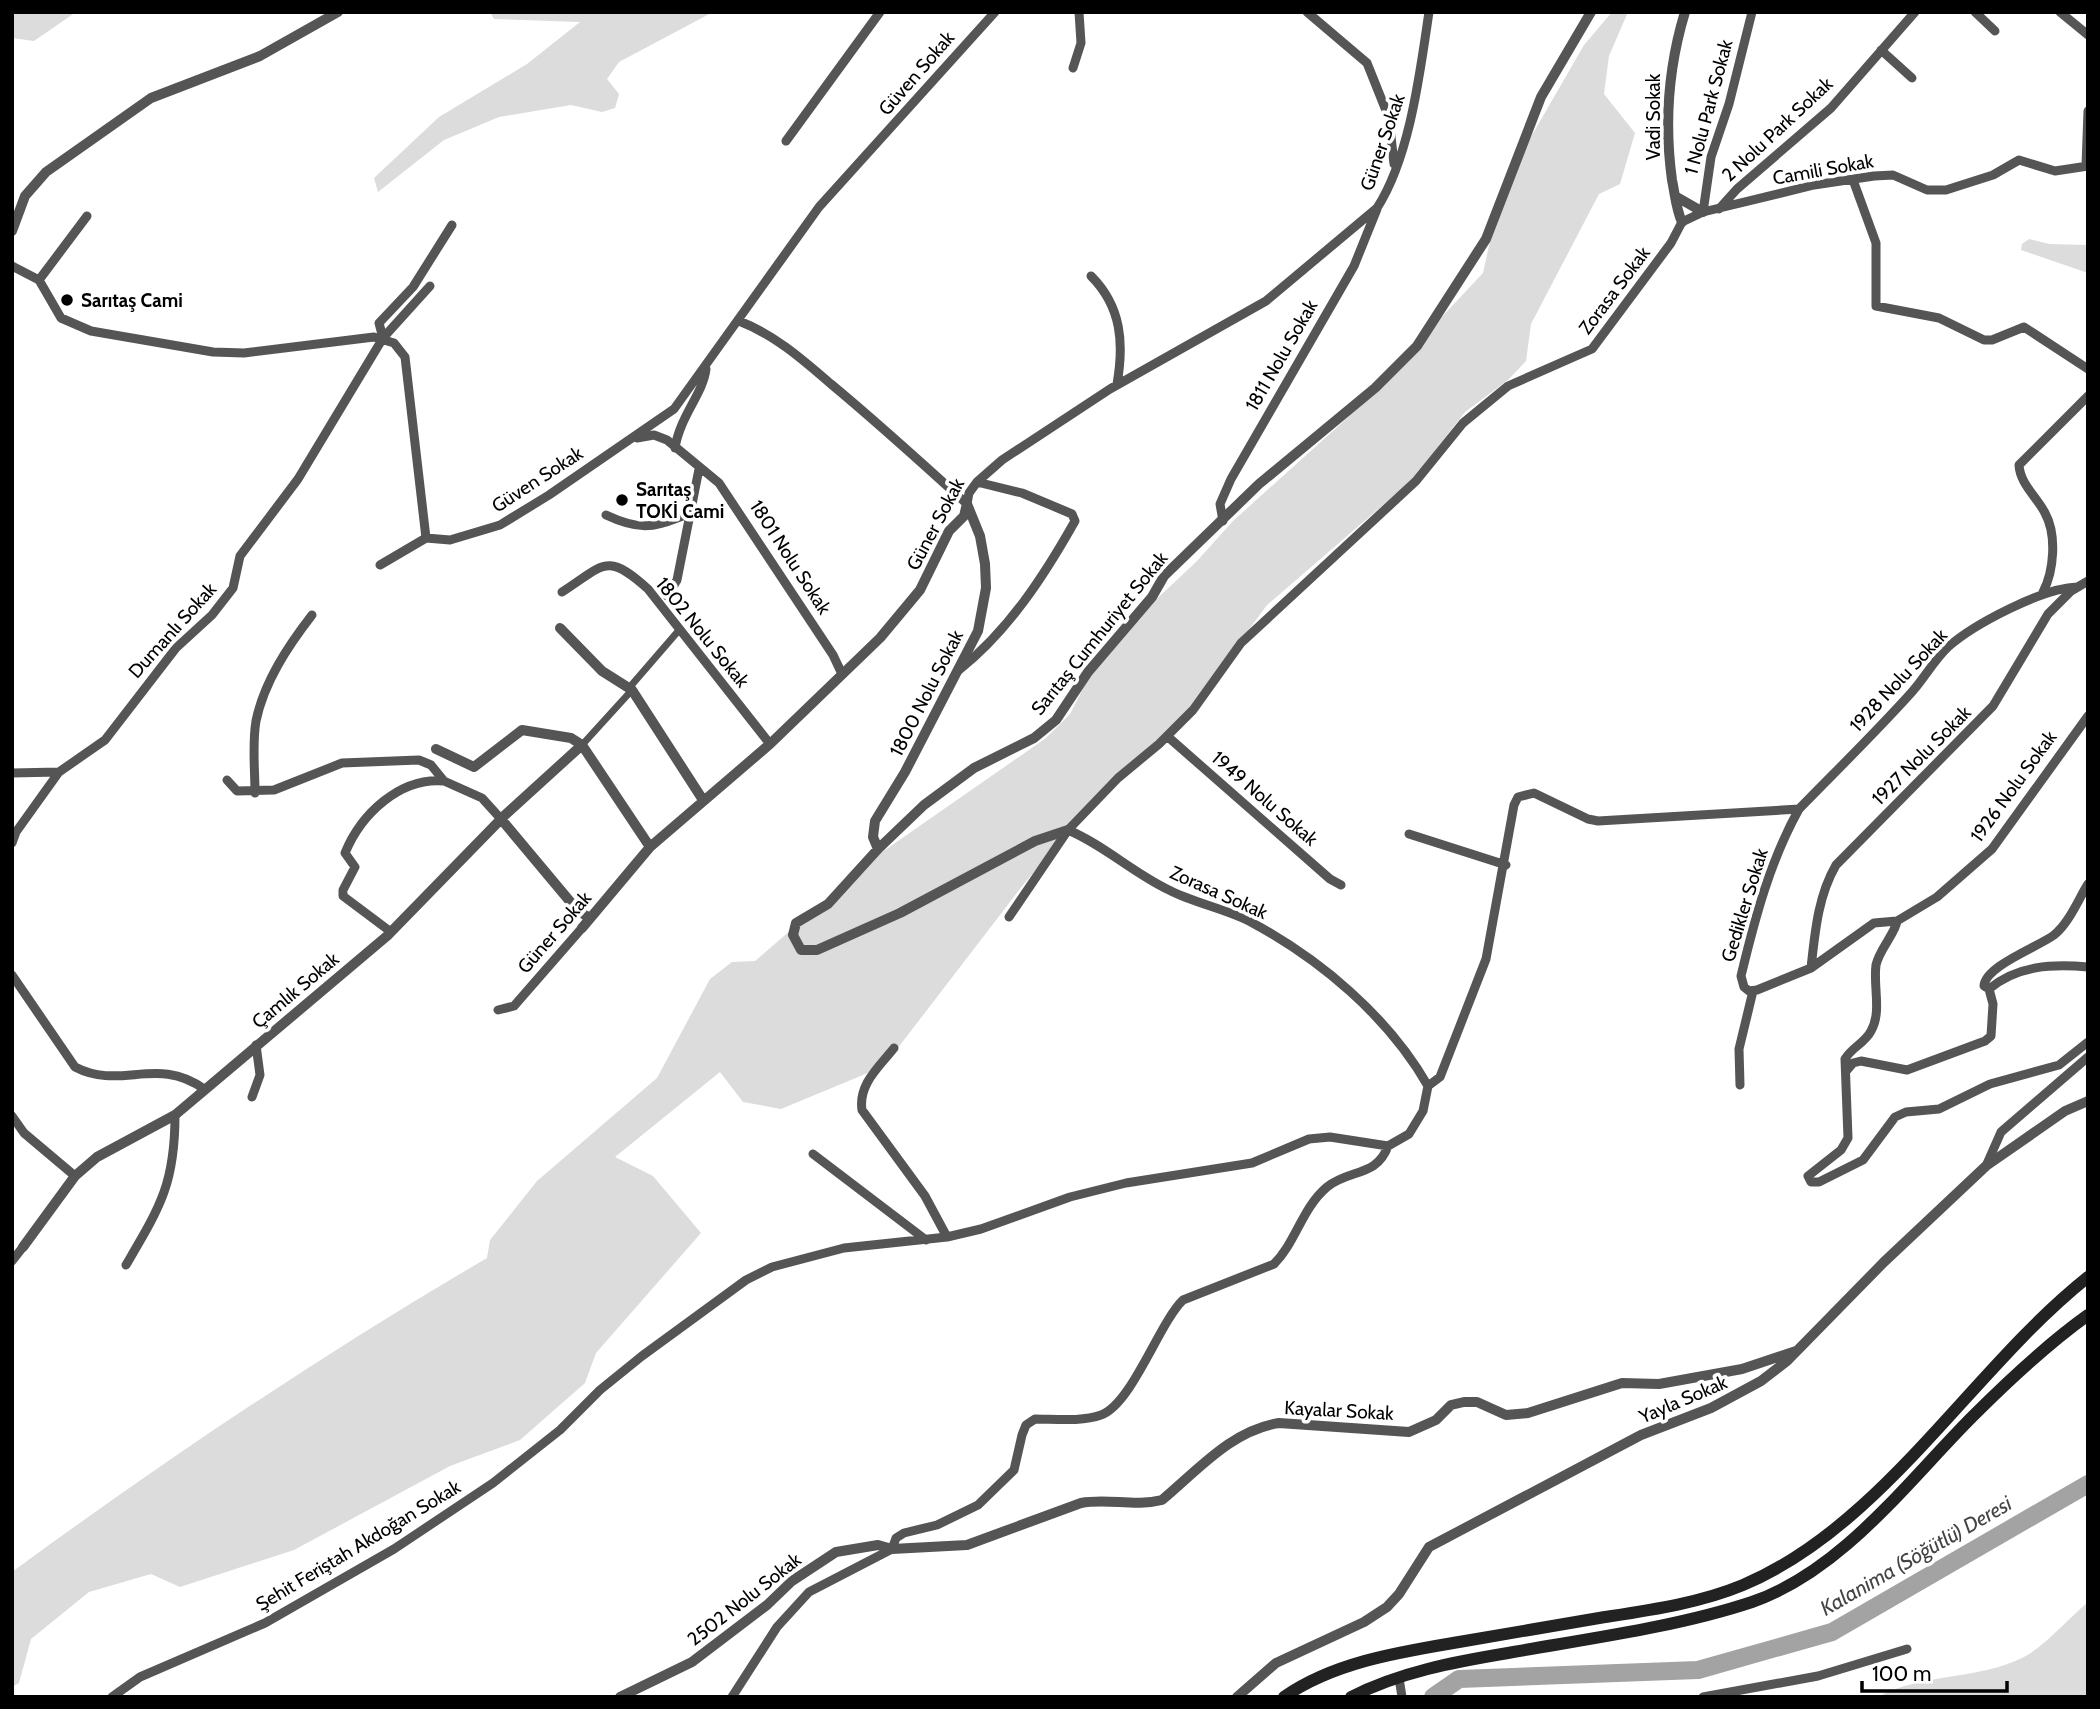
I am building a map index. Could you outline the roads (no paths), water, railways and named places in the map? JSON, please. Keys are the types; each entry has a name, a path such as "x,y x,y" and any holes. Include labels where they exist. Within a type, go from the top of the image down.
{"main road":[{"path":"1284,1697 1323,1677 1396,1652 1679,1605 1751,1581 1799,1556 1831,1533 1917,1451 2088,1277"},
{"path":"1351,1697 1436,1665 1637,1630 1753,1601 1786,1584 1809,1572 1872,1522 1972,1416 2049,1343 2088,1315"}],"street":[{"path":"12,231 25,196 46,172 151,98 260,56 338,12"},
{"path":"786,141 880,12"},
{"name":"Güven Sokak","path":"426,538 450,540 500,525 674,409 707,367 819,207 995,12"},
{"path":"1073,68 1081,43 1079,12"},
{"name":"Güner Sokak","path":"498,1010 514,1006 650,847 770,744 880,638 920,590 949,531 964,516 969,493 977,482 1002,460 1117,384 1266,301 1377,208 1388,192 1416,103 1429,12"},
{"name":"Sarıtaş Cumhuriyet Sokak","path":"1068,830 1034,841 900,913 817,950 801,950 793,935 796,923 828,904 878,849 924,805 974,768 1034,738 1056,720 1088,672 1152,597 1164,576 1293,454 1334,423 1407,357 1486,239 1541,97 1591,12"},
{"name":"Vadi Sokak","path":"1682,222 1668,150 1667,102 1670,70 1685,12"},
{"name":"1 Nolu Park Sokak","path":"1703,212 1711,157 1729,104 1752,12"},
{"name":"2 Nolu Park Sokak","path":"1719,209 1737,189 1831,108 1915,12"},
{"path":"1975,12 1995,31"},
{"path":"2060,12 2088,35"},
{"path":"1310,13 1367,63 1389,118 1394,169"},
{"path":"1881,50 1912,78"},
{"path":"2087,166 2088,111"},
{"name":"Camili Sokak","path":"1682,222 1703,212 1814,185 1893,175 1927,190 1946,190 1993,175 2019,160 2055,171 2087,166"},
{"path":"1853,180 1876,243 1876,306 1939,318 1984,340 1992,341 2024,327 2088,369"},
{"path":"1675,196 1703,212"},
{"name":"1811 Nolu Sokak","path":"1223,521 1220,504 1231,479 1354,266 1377,208"},
{"path":"39,280 87,216"},
{"name":"Zorasa Sokak","path":"1429,1086 1416,1063 1342,982 1247,920 1171,891 1095,842 1068,830 1118,778 1193,710 1241,643 1416,481 1463,423 1508,386 1592,349 1611,326 1682,222"},
{"path":"383,338 379,323 413,287 452,225"},
{"path":"12,266 39,280 54,307 69,324 200,350 244,353 383,338 402,348 426,538 380,565"},
{"path":"1091,276 1106,291 1122,337 1117,384"},
{"name":"Dumanlı Sokak","path":"12,843 16,832 59,772 105,740 176,648 212,615 233,588 240,556 298,479 383,338 430,286"},
{"name":"1800 Nolu Sokak","path":"739,321 763,330 789,349 911,450 967,504 980,536 986,588 978,631 875,821 873,836 878,849"},
{"path":"675,448 681,422 705,378 707,367"},
{"path":"2043,592 2052,576 2050,527 2046,513 2020,474 2019,466 2023,458 2088,396"},
{"name":"1801 Nolu Sokak","path":"628,441 654,435 667,440 699,469 714,477 730,496 842,674"},
{"path":"667,596 677,580 699,469"},
{"path":"959,670 991,645 1051,563 1075,521 1072,514 1022,493 977,482"},
{"path":"606,515 630,525 651,527 690,513"},
{"name":"1802 Nolu Sokak","path":"562,592 604,565 616,565 648,589 770,744"},
{"name":"1927 Nolu Sokak","path":"1811,968 1816,922 1826,881 1836,865 1993,706 2048,614 2088,581"},
{"name":"1928 Nolu Sokak","path":"1799,809 1909,695 1949,647 2043,592 2078,587"},
{"path":"255,793 255,739 260,707 279,662 312,615"},
{"path":"560,628 602,671 631,689 703,800"},
{"name":"Çamlık Sokak","path":"18,1248 75,1176 97,1157 175,1115 391,932 501,820 582,745 680,629"},
{"name":"1926 Nolu Sokak","path":"1897,921 1937,897 1992,849 2088,716"},
{"path":"436,749 474,767 522,730 571,738 582,745 650,847"},
{"name":"1949 Nolu Sokak","path":"1167,736 1330,879 1341,885"},
{"path":"227,780 237,791 255,793 274,790 342,763 400,759 431,765 444,781"},
{"path":"12,773 59,772"},
{"path":"391,932 343,896 343,890 355,867 345,853 363,821 381,803 409,785 430,780 444,781 482,797 578,911 590,918"},
{"path":"732,1697 778,1627 809,1592 892,1549 896,1538 904,1533 937,1525 978,1505 1014,1470 1021,1435 1026,1425 1035,1419 1101,1415 1111,1408 1150,1358 1168,1318 1183,1300 1274,1264 1284,1254 1308,1210 1328,1187 1370,1170 1380,1162 1388,1146 1409,1135 1423,1111 1429,1086 1440,1077 1486,959 1506,865 1514,805 1518,797 1534,793 1588,819 1598,821 1799,809"},
{"name":"Gedikler Sokak","path":"1753,991 1744,986 1741,976 1759,902 1786,833 1799,809"},
{"path":"1009,917 1068,830"},
{"path":"1409,834 1506,865"},
{"path":"1989,989 1984,986 1989,974 2056,934 2088,884"},
{"path":"1740,1085 1739,1049 1753,991 1811,968 1874,923 1897,921 1881,950 1876,966 1876,1016 1872,1030 1850,1050 1845,1059 1848,1138 1841,1150 1808,1176 1811,1182 1819,1182 1863,1160 1895,1117 1906,1112 1939,1109 1990,1084 2059,1065 2088,1042"},
{"path":"1989,989 2012,975 2036,966 2088,967"},
{"path":"12,975 75,1067 89,1074 128,1076 169,1072 189,1077 204,1089"},
{"path":"1847,1070 1853,1063 1861,1061 1907,1070 1985,1041 1991,1036 1993,1023 1989,989"},
{"path":"252,1097 260,1075 256,1045"},
{"path":"894,1048 864,1085 860,1100 862,1110 925,1196 947,1237"},
{"name":"Yayla Sokak","path":"1237,1697 1276,1663 1364,1622 1387,1607 1399,1594 1429,1547 1642,1435 1740,1394 1761,1381 1796,1351 1884,1262 1986,1166 2001,1132 2088,1057"},
{"path":"1986,1166 2065,1111 2088,1101"},
{"path":"126,1265 150,1225 171,1176 175,1115"},
{"path":"12,1116 24,1133 75,1176"},
{"path":"813,1154 926,1240 981,1229 1069,1197 1126,1183 1252,1163 1309,1139 1330,1137 1388,1146"},
{"name":"Şehit Feriştah Akdoğan Sokak","path":"111,1697 140,1677 265,1623 394,1549 493,1483 560,1430 600,1390 642,1356 736,1287 772,1267 806,1256 844,1248 926,1240"},
{"path":"12,1261 18,1248"},
{"name":"Kayalar Sokak","path":"892,1549 967,1545 1081,1503 1148,1503 1162,1500 1241,1433 1261,1426 1279,1423 1409,1432 1436,1420 1451,1405 1464,1402 1477,1402 1506,1415 1528,1413 1622,1383 1659,1384 1742,1369 1796,1351"},
{"name":"2502 Nolu Sokak","path":"620,1697 692,1662 826,1557 848,1549 878,1545 892,1549"},
{"path":"1703,1697 1818,1676 1907,1649"},
{"path":"1399,1678 1402,1696"}],"waterway":[{"name":"Kalanima (Söğütlü) Deresi","path":"1433,1697 1459,1679 1698,1670 1832,1632 2088,1484"}],"place":[{"name":"Sarıtaş Cami","path":"67,300"},
{"name":"Sarıtaş TOKİ Cami","path":"622,500"}]}
